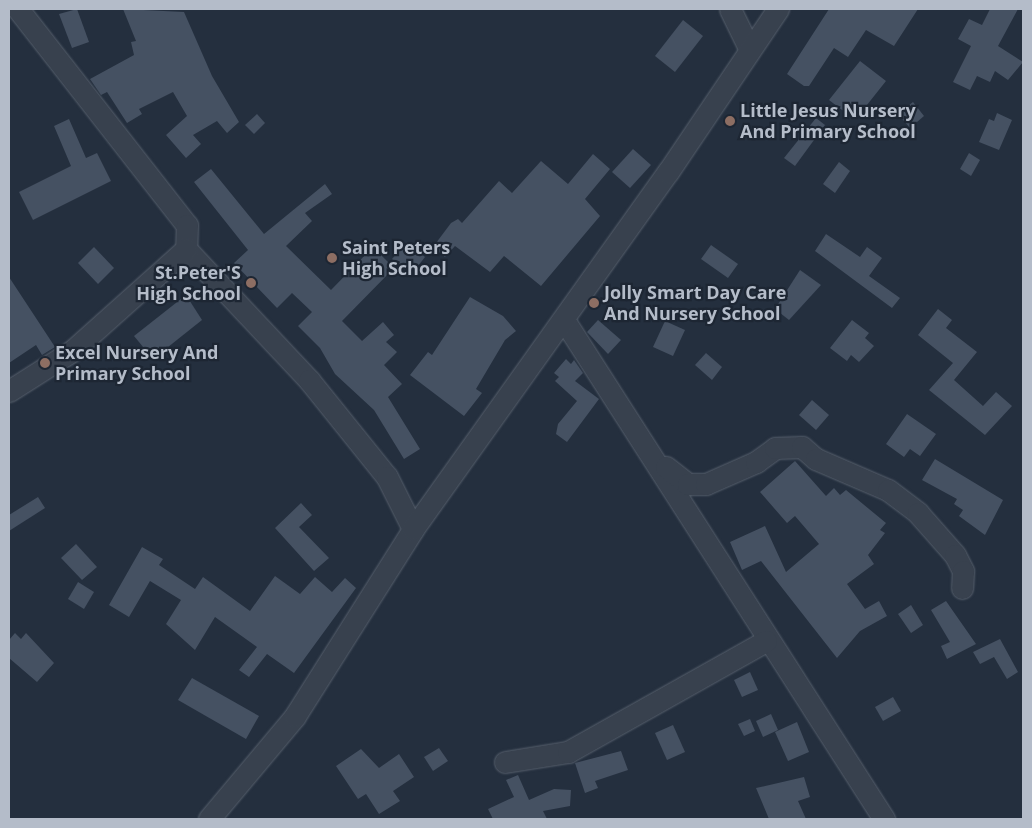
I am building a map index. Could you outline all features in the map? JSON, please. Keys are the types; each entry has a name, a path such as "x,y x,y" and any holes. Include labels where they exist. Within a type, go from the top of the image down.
{"street":[{"path":"9,391 72,351 186,249 188,226 18,9"},
{"path":"730,9 749,48"},
{"path":"209,819 295,716 413,530 564,320 749,48 778,9"},
{"path":"186,249 309,380 387,477 413,530"},
{"path":"564,320 657,461 766,641 884,819"},
{"path":"657,461 688,484 698,485 756,462 775,448 802,447 816,459 888,490 918,513 956,555 963,571 962,588"},
{"path":"505,762 568,752 766,641"}],"building":[{"path":"77,9 89,42 72,48 59,14"},
{"path":"123,9 184,12 212,76 239,122 227,133 217,121 193,135 201,144 186,158 166,135 187,116 173,92 139,109 142,114 127,123 107,92 101,95 90,79 134,55 131,42 136,41"},
{"path":"829,9 918,9 894,46 866,30 848,57 834,48 809,86 804,86 787,74"},
{"path":"990,9 1018,9 998,46 1023,62 1008,80 995,71 990,82 977,76 970,90 953,82 971,46 958,39 969,19 982,25"},
{"path":"683,20 703,36 675,72 655,56"},
{"path":"860,61 886,81 859,115 850,108 846,113 829,100"},
{"path":"913,102 924,116 910,128 898,114"},
{"path":"997,113 1012,120 999,150 979,142 989,119 994,121"},
{"path":"257,114 265,123 254,134 245,125"},
{"path":"816,118 825,125 795,166 784,158"},
{"path":"69,119 86,158 97,153 111,181 33,220 19,192 71,166 54,126"},
{"path":"633,149 651,165 630,188 612,172"},
{"path":"969,153 980,160 971,176 960,169"},
{"path":"593,154 610,169 585,199 600,216 541,286 504,256 490,272 455,246 445,257 433,247 451,223 458,219 462,223 499,181 512,193 541,161 568,184"},
{"path":"839,162 850,171 835,193 823,184"},
{"path":"211,169 264,234 325,184 332,194 305,213 312,221 286,246 331,290 373,247 394,268 342,321 362,341 383,322 394,335 386,342 397,352 384,365 402,384 388,397 420,449 404,459 374,410 335,374 320,348 298,326 312,312 292,293 277,308 234,263 248,250 194,182"},
{"path":"826,234 860,257 867,247 882,258 869,276 900,298 892,308 815,251"},
{"path":"407,242 425,257 411,275 392,259"},
{"path":"711,245 738,264 728,278 701,259"},
{"path":"94,247 114,268 98,284 78,263"},
{"path":"800,270 821,285 789,320 775,309"},
{"path":"9,277 55,347 42,355 36,345 9,363"},
{"path":"186,295 202,320 153,359 134,336"},
{"path":"470,297 503,316 516,331 505,340 476,389 482,393 464,416 410,375 428,352 432,355"},
{"path":"938,309 952,320 946,328 977,352 954,380 983,406 996,392 1012,406 985,435 929,390 953,363 918,335"},
{"path":"598,320 621,340 608,354 587,332"},
{"path":"852,320 869,333 865,338 874,346 859,362 851,355 847,361 830,348"},
{"path":"665,321 685,330 673,356 653,347"},
{"path":"706,353 722,367 712,380 695,365"},
{"path":"566,359 571,364 574,360 583,373 575,381 599,399 567,442 556,434 558,424 577,401 555,381 559,377 554,373"},
{"path":"812,400 829,415 816,430 799,415"},
{"path":"907,414 936,434 920,456 910,449 904,457 886,444"},
{"path":"935,459 1003,500 985,535 959,516 963,510 954,504 957,499 922,480"},
{"path":"795,461 826,496 834,488 840,495 846,490 886,523 880,530 885,533 868,555 874,564 847,584 865,609 879,601 887,616 860,631 837,658 761,561 742,570 730,542 765,526 786,572 819,544 795,516 787,523 760,492"},
{"path":"38,497 45,508 9,531 9,515"},
{"path":"301,503 312,515 299,527 329,558 314,571 275,528"},
{"path":"76,544 97,567 82,580 61,558"},
{"path":"142,547 163,559 159,565 195,589 203,577 250,611 275,576 300,594 315,577 332,592 345,578 356,588 294,673 267,654 249,677 239,670 257,647 215,617 195,650 166,624 181,600 150,581 129,617 109,605"},
{"path":"78,582 94,592 84,609 68,599"},
{"path":"946,601 976,644 947,659 941,646 950,642 931,610"},
{"path":"911,605 923,625 911,633 898,614"},
{"path":"15,633 21,639 26,633 54,663 37,682 9,658 9,640"},
{"path":"1000,639 1018,672 1007,679 994,657 980,664 973,652"},
{"path":"750,672 758,690 742,697 734,680"},
{"path":"192,678 259,716 246,739 178,700"},
{"path":"893,697 901,711 883,721 875,707"},
{"path":"771,714 778,730 763,737 756,721"},
{"path":"750,719 755,731 744,736 738,724"},
{"path":"797,722 809,752 788,761 775,732"},
{"path":"673,725 685,752 667,760 655,733"},
{"path":"439,748 448,761 433,771 424,757"},
{"path":"361,749 379,768 399,754 414,777 393,791 400,801 379,814 366,794 358,799 336,766"},
{"path":"621,751 628,770 595,781 598,788 585,793 575,763"},
{"path":"518,775 529,800 554,789 571,790 570,806 543,811 547,819 493,819 488,809 514,797 506,780"},
{"path":"804,777 810,797 798,801 806,819 769,819 756,788"}],"place":[{"name":"Little Jesus Nursery And Primary School","path":"730,121"},
{"name":"Saint Peters High School","path":"332,258"},
{"name":"St.Peter'S High School","path":"251,283"},
{"name":"Jolly Smart Day Care And Nursery School","path":"594,303"},
{"name":"Excel Nursery And Primary School","path":"45,363"}]}
